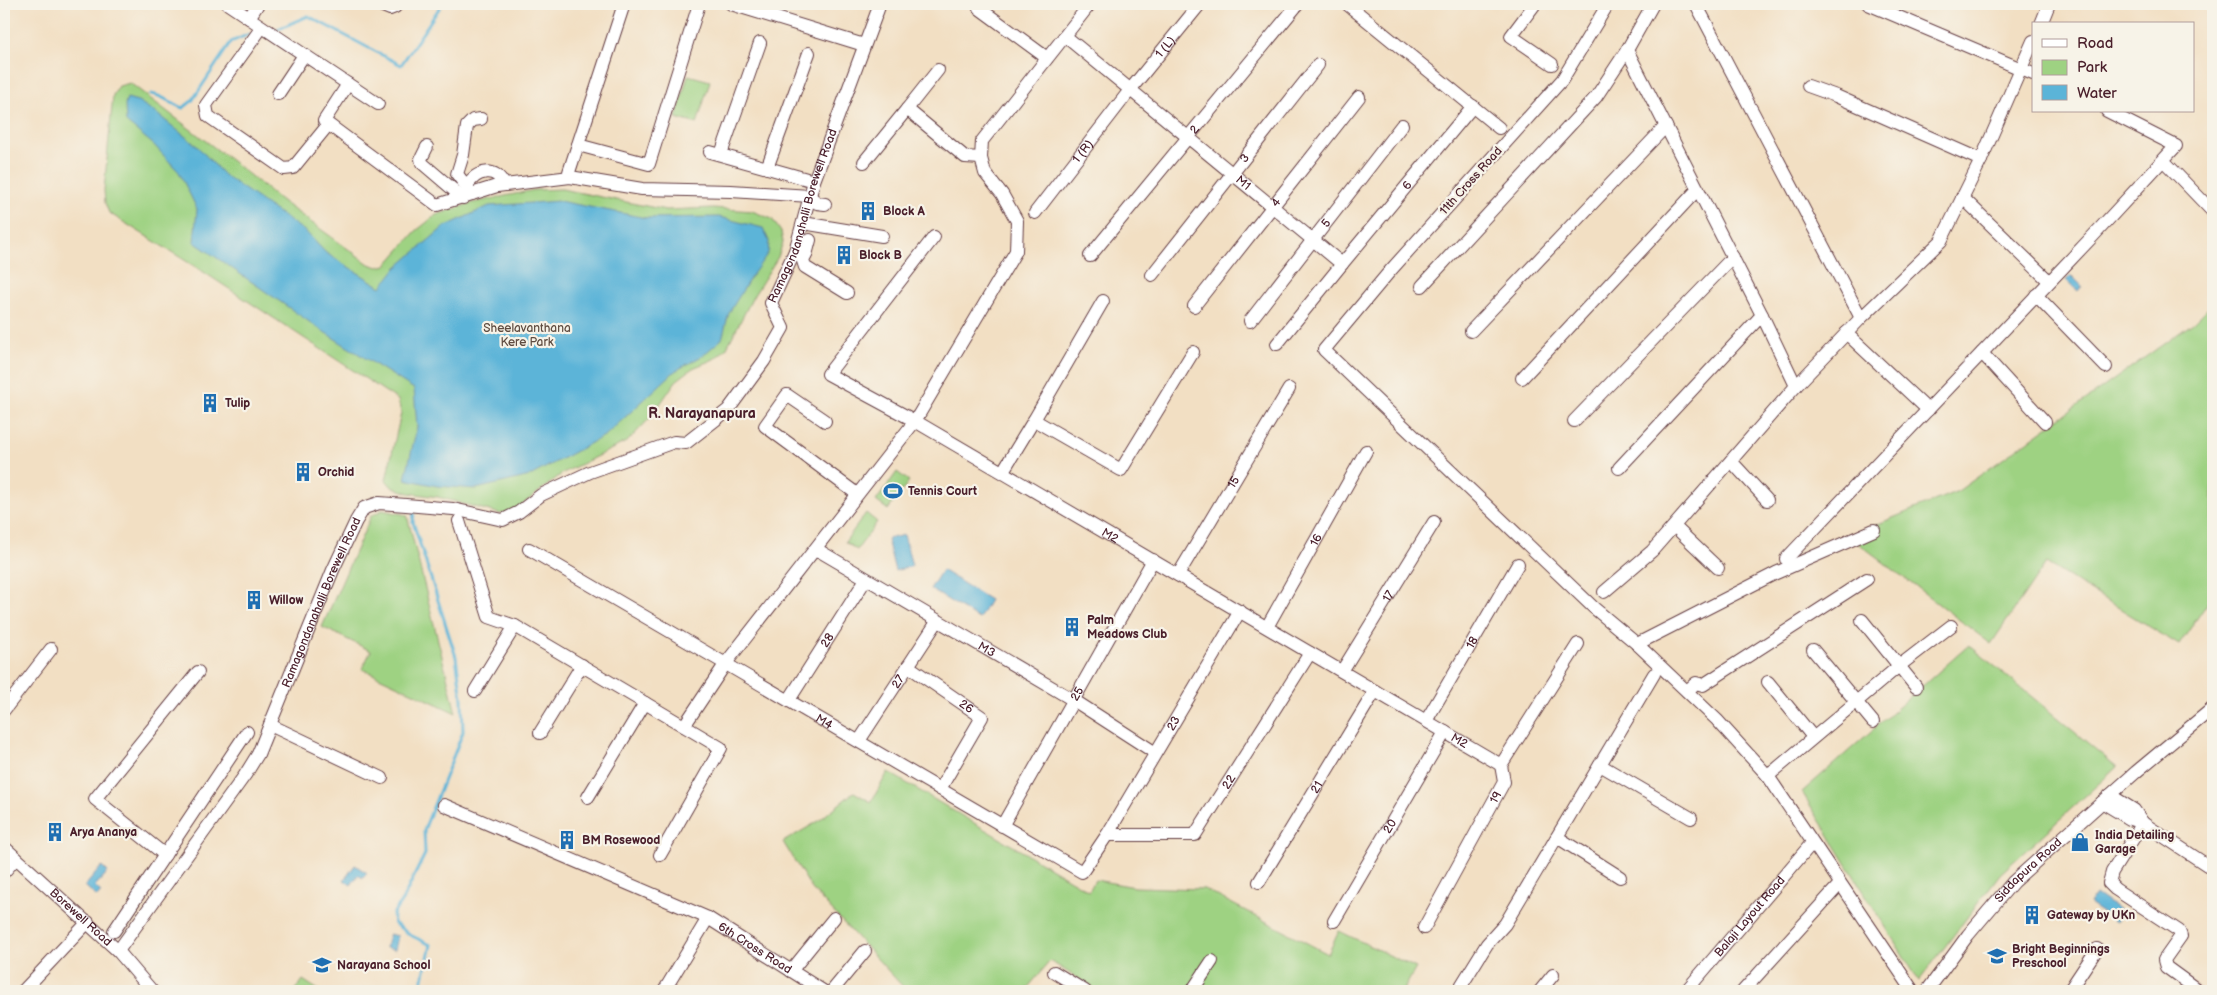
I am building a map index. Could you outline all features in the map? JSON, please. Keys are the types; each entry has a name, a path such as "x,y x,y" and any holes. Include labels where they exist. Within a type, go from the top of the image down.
{"street":[{"path":"228,4 378,104"},
{"path":"249,18 258,4"},
{"path":"378,4 390,9 397,4"},
{"path":"562,191 624,4"},
{"path":"578,145 649,164 699,4"},
{"path":"732,4 864,44"},
{"path":"684,726 726,663 915,421 1016,251 1017,221 1002,194 986,173 981,158 982,141 1090,4"},
{"name":"1 (L)","path":"1130,90 1200,4"},
{"name":"2","path":"1090,256 1298,4"},
{"path":"1347,4 1499,128"},
{"path":"1535,4 1511,36 1552,64"},
{"name":"11th Cross Road","path":"1608,4 1562,80 1396,264 1324,350 1594,608 1637,644"},
{"path":"1422,286 1596,97 1627,50 1653,4"},
{"path":"1696,4 1861,318"},
{"path":"1868,4 2028,71"},
{"path":"2042,22 2049,4"},
{"name":"Ramagondanahalli Borewell Road","path":"118,951 245,775 258,754 333,570 364,508 379,503 453,509 489,519 503,520 519,512 541,495 590,472 674,442 686,443 728,410 778,340 784,328 771,303 800,253 807,233 818,201 814,181 864,44 873,8"},
{"path":"979,8 1047,58"},
{"path":"262,27 206,105 208,116 284,169 293,168 328,125"},
{"name":"M1","path":"1066,36 1342,264"},
{"path":"760,43 715,153 814,181"},
{"path":"1604,592 1652,552 1796,386 1861,318 1941,241 2028,71 2032,47"},
{"path":"1627,50 1733,257 1796,386"},
{"path":"767,168 809,53"},
{"path":"278,94 304,55"},
{"name":"3","path":"1152,275 1318,65"},
{"path":"864,162 938,70"},
{"path":"348,84 324,121 430,202 437,205 467,193 569,174 642,189 731,191 818,201"},
{"path":"1808,86 1836,96 1982,160"},
{"name":"1 (R)","path":"1035,213 1130,90"},
{"name":"4","path":"1194,306 1359,97"},
{"name":"6","path":"1342,264 1473,106"},
{"path":"907,109 965,157 981,158"},
{"path":"1786,559 2176,146 2109,112"},
{"path":"467,193 457,174 463,155 467,126 473,120 481,119"},
{"name":"5","path":"1250,321 1402,125"},
{"path":"1471,331 1666,126"},
{"path":"427,147 421,159 422,163 467,193"},
{"path":"2164,160 2213,212"},
{"path":"467,193 477,174 483,172 492,172 499,176 504,185"},
{"path":"1522,378 1698,190"},
{"path":"1962,197 2049,281"},
{"path":"807,233 882,236"},
{"name":"M2","path":"934,236 828,374 915,421 1501,765"},
{"path":"800,253 805,267 847,293"},
{"path":"1574,421 1733,257"},
{"path":"1277,344 1342,264"},
{"path":"2036,295 2106,367"},
{"path":"1002,472 1103,301"},
{"path":"1619,468 1762,315"},
{"path":"1846,333 1928,410"},
{"path":"1034,420 1121,470 1193,352"},
{"path":"1982,353 2044,422"},
{"name":"15","path":"1178,575 1289,389"},
{"path":"825,421 787,395 765,426 766,429 857,494"},
{"name":"16","path":"1267,627 1366,452"},
{"path":"1732,461 1767,500"},
{"path":"459,521 489,617 515,626 721,748 660,855"},
{"name":"17","path":"1342,671 1434,522"},
{"path":"1675,527 1718,568"},
{"path":"1874,530 1776,573 1637,644 1717,720 1768,776 1912,991"},
{"name":"M4","path":"529,549 1082,872 1107,835"},
{"name":"M3","path":"816,549 1074,701 1154,752"},
{"name":"25","path":"1002,826 1153,560"},
{"name":"18","path":"1426,721 1518,564"},
{"name":"28","path":"789,700 866,579"},
{"path":"1687,691 1696,683 1703,685 1867,579"},
{"name":"23","path":"1107,835 1154,752 1240,611"},
{"path":"1862,620 1916,687"},
{"name":"27","path":"859,741 937,622"},
{"path":"475,690 515,626"},
{"path":"1768,776 1899,666 1951,626"},
{"path":"1501,765 1578,644"},
{"path":"4,710 51,649"},
{"path":"1813,650 1873,722"},
{"name":"22","path":"1107,835 1195,835 1310,653"},
{"path":"540,733 582,665"},
{"name":"26","path":"908,666 982,717 940,789"},
{"path":"165,855 95,799 198,672"},
{"path":"1458,991 1487,944 1505,924 1654,674"},
{"path":"1768,682 1813,737"},
{"path":"1696,700 1705,692 1703,685"},
{"name":"21","path":"1259,882 1375,691"},
{"path":"588,797 645,703"},
{"name":"Siddapura Road","path":"1927,991 1968,935 2013,882 2106,799 2213,708"},
{"path":"270,725 382,778"},
{"path":"114,931 246,732"},
{"name":"20","path":"1334,921 1445,732"},
{"name":"19","path":"1424,928 1504,782 1501,765"},
{"path":"1600,765 1691,818"},
{"path":"2106,799 2134,810 2143,823 2213,869"},
{"path":"444,805 708,918"},
{"path":"2143,823 2112,872 2109,883 2115,889 2179,931 2181,936 2164,960 2166,967 2199,991"},
{"path":"1557,837 1620,877"},
{"name":"Balaji Layout Road","path":"1686,991 1812,843"},
{"name":"Borewell Road","path":"4,847 118,951 152,991"},
{"path":"4,872 16,858"},
{"path":"1743,991 1840,884"},
{"name":"6th Cross Road","path":"664,991 708,918 823,991"},
{"path":"791,971 834,918"},
{"path":"23,991 88,922"},
{"path":"2069,991 2097,949"},
{"path":"832,991 865,951"},
{"path":"1192,991 1212,961"},
{"path":"1054,972 1085,991"},
{"path":"1540,991 1553,975"}],"green space":[{"path":"688,75 710,81 697,124 676,118"},
{"name":"Sheelavanthana Kere Park","path":"130,83 283,202 369,264 378,267 386,265 416,231 436,215 472,203 534,190 562,189 666,210 713,208 752,211 772,219 781,232 783,242 778,257 754,295 726,349 714,359 693,368 676,381 651,417 628,441 563,473 514,511 501,514 438,497 409,493 392,487 386,480 401,413 398,400 202,271 109,213 105,203 104,190 113,95 119,86"},
{"path":"2213,303 2213,595 2179,645 2046,563 1991,644 1849,536 1958,491 2193,323"},
{"name":"Tennis Court","path":"897,472 909,481 888,510 876,501"},
{"path":"382,510 407,515 456,713 362,669 371,651 322,627 371,516"},
{"path":"866,513 877,522 857,550 845,542"},
{"path":"1969,645 2117,767 2000,874 1919,981 1802,792"},
{"path":"888,772 1089,891 1095,880 1135,887 1204,889 1328,954 1339,931 1416,968 1403,991 1098,991 1050,961 1025,991 907,991 812,889 783,842 817,822 854,792 871,802"},
{"path":"303,980 320,991 295,991"}],"water":[{"name":"Sheelavanthana Kere Park","path":"127,98 138,101 156,113 197,146 224,175 306,232 326,253 381,287 396,268 444,227 489,206 559,201 646,218 719,217 763,228 769,241 768,253 729,313 722,339 702,356 675,371 606,435 530,476 476,489 437,486 405,479 417,427 414,389 321,330 194,242 197,209 179,172 154,145 126,122 125,105"},
{"path":"2071,275 2082,286 2078,291 2066,280"},
{"path":"904,535 912,566 895,571 887,539"},
{"path":"942,570 990,600 979,619 930,589"},
{"path":"355,865 367,873 363,878 358,875 351,885 344,880"},
{"path":"102,866 108,872 95,886 101,892 97,897 85,886"},
{"path":"2096,894 2122,912 2116,922 2089,904"},
{"path":"389,934 398,936 395,950 386,948"}],"waterway":[{"path":"278,29 308,16 401,65 442,4"},
{"path":"151,94 160,96 183,108 192,101 231,42 249,34"},
{"path":"414,512 413,522 456,657 462,699 463,732 424,830 425,854 403,899 393,914 394,923 410,935 431,945 420,991"}],"place":[{"name":"Block A","path":"868,211"},
{"name":"Block B","path":"844,255"},
{"name":"Tulip","path":"210,403"},
{"name":"Orchid","path":"303,472"},
{"name":"Tennis Court","path":"893,491"},
{"name":"Willow","path":"254,600"},
{"name":"Palm Meadows Club","path":"1072,627"},
{"name":"Arya Ananya","path":"55,832"},
{"name":"BM Rosewood","path":"567,840"},
{"name":"India Detailing Garage","path":"2080,842"},
{"name":"Gateway by UKn","path":"2032,915"},
{"name":"Bright Beginnings Preschool","path":"1997,956"},
{"name":"Narayana School","path":"322,965"}],"district":[{"name":"R. Narayanapura","path":"702,413"}]}
